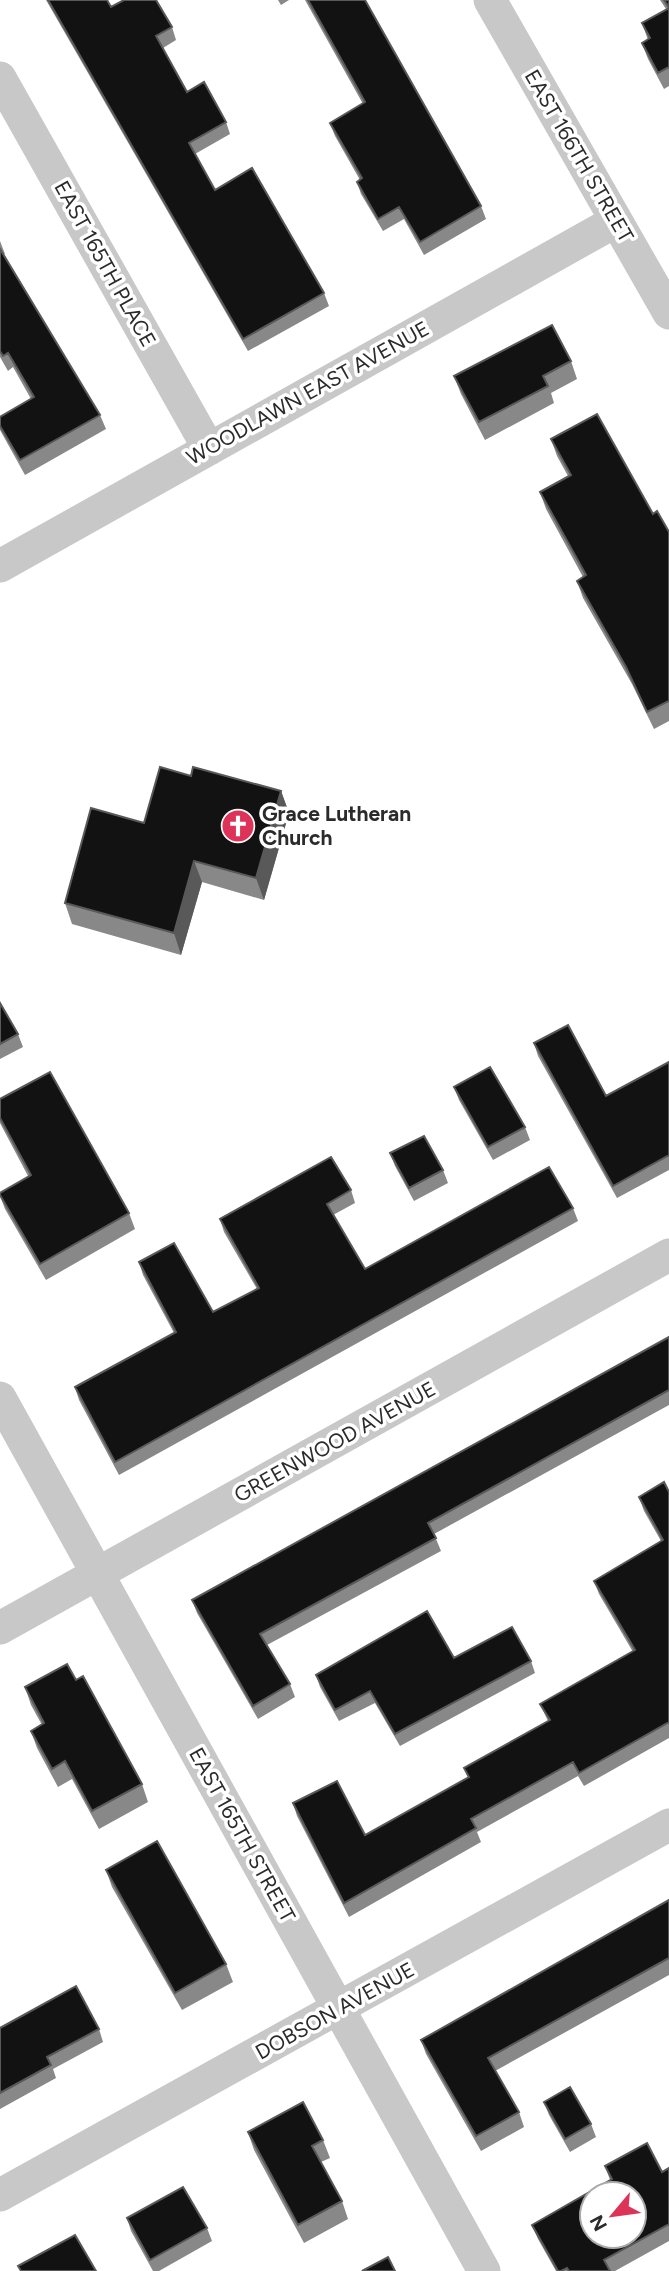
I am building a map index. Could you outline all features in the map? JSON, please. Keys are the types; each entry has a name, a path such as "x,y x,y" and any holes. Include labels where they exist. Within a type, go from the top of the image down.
{"street":[{"name":"EAST 166TH STREET","path":"490,0 669,313"},
{"name":"EAST 165TH PLACE","path":"0,78 209,449"},
{"name":"WOODLAWN EAST AVENUE","path":"0,566 616,221"},
{"name":"GREENWOOD AVENUE","path":"0,1628 669,1255"},
{"name":"EAST 165TH STREET","path":"0,1398 484,2271"},
{"name":"DOBSON AVENUE","path":"0,2195 339,2010 669,1825"}],"building":[{"path":"48,0 107,0 111,7 124,0 156,0 172,27 156,36 187,92 204,82 226,122 189,143 215,190 252,168 324,293 243,339"},
{"path":"308,0 365,0 481,206 420,242 399,207 378,219 357,182 362,178 330,123 365,102"},
{"path":"669,8 669,67 658,73 642,43 650,38 642,23"},
{"path":"0,249 100,415 20,460 0,426 0,417 34,397 8,353 3,356 0,351"},
{"path":"552,325 571,361 543,376 548,386 479,422 454,376"},
{"path":"597,414 653,514 657,511 669,532 669,701 647,712 626,667 577,581 586,575 540,492 571,475 551,439"},
{"path":"160,767 191,776 193,767 281,791 256,878 194,861 174,933 65,903 91,808 144,823"},
{"path":"0,1003 18,1034 0,1044"},
{"path":"568,1025 606,1096 669,1062 669,1155 613,1186 534,1043"},
{"path":"490,1067 525,1127 488,1147 454,1087"},
{"path":"50,1072 129,1213 40,1264 0,1195 31,1175 0,1118 0,1099"},
{"path":"424,1136 443,1170 409,1188 390,1153"},
{"path":"331,1157 351,1190 327,1204 365,1269 549,1167 573,1208 115,1462 75,1387 176,1332 139,1262 174,1243 213,1312 259,1288 220,1219"},
{"path":"669,1337 669,1390 428,1523 436,1538 260,1634 290,1684 253,1706 192,1600"},
{"path":"664,1482 669,1492 669,1722 579,1773 573,1762 471,1819 476,1828 344,1903 293,1803 337,1781 365,1835 469,1777 464,1768 550,1720 540,1704 635,1650 594,1581 663,1540 639,1497"},
{"path":"427,1611 454,1658 512,1627 531,1661 395,1734 370,1691 335,1710 316,1675"},
{"path":"67,1664 76,1680 83,1676 142,1784 92,1811 65,1761 52,1769 31,1731 44,1723 25,1687"},
{"path":"157,1841 226,1964 175,1993 106,1870"},
{"path":"669,1900 669,1958 488,2058 519,2112 476,2136 421,2040"},
{"path":"76,1986 99,2029 47,2057 51,2065 0,2093 0,2028"},
{"path":"570,2087 591,2124 565,2139 544,2102"},
{"path":"303,2102 323,2140 312,2146 342,2201 298,2225 248,2132"},
{"path":"647,2143 662,2172 669,2168 669,2224 648,2236 648,2180 612,2179 605,2166"},
{"path":"183,2187 207,2228 150,2260 127,2218"},
{"path":"578,2199 578,2250 622,2250 604,2260 610,2271 569,2271 567,2268 558,2271 532,2225"},
{"path":"75,2235 96,2271 21,2271 18,2266"},
{"path":"388,2257 395,2271 362,2271"}],"place":[{"name":"Grace Lutheran Church","path":"238,826"}]}
